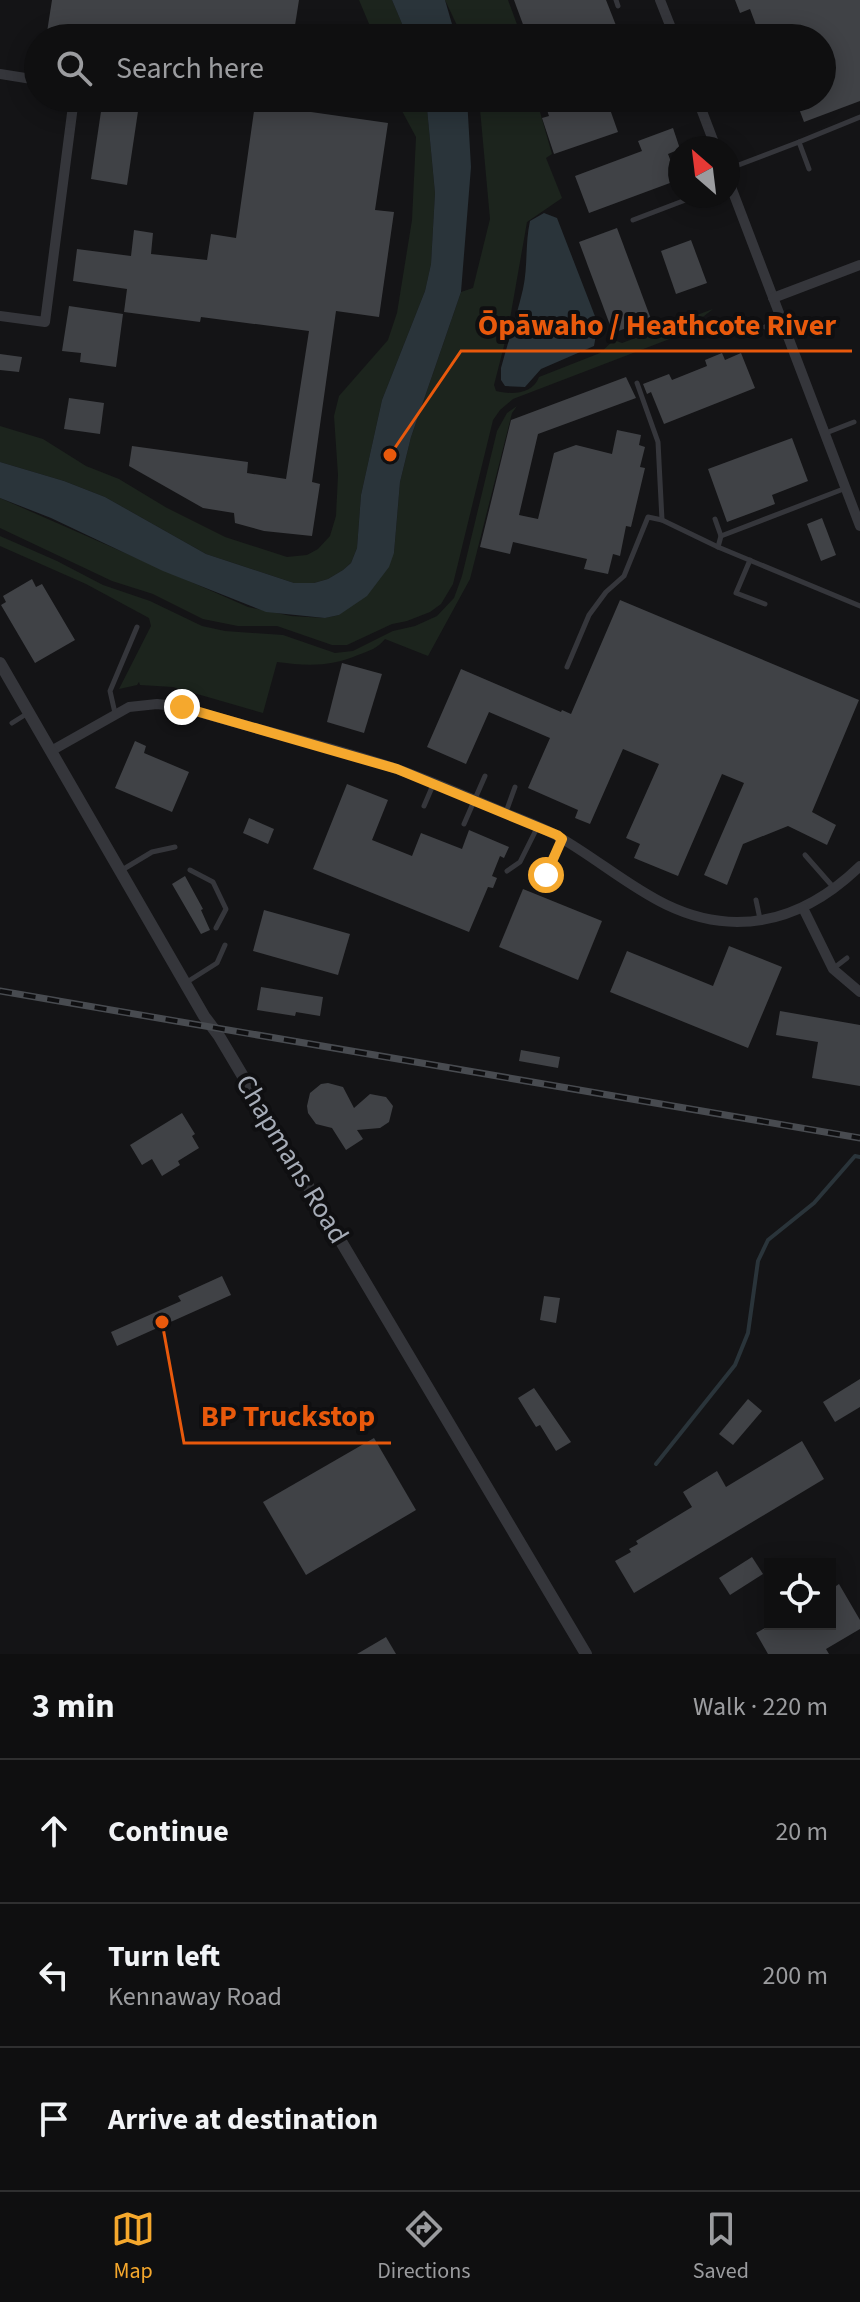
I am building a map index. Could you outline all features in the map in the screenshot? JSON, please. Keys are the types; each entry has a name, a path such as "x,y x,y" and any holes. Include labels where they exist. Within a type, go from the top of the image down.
{"street":[{"path":"660,0 669,24"},
{"path":"0,74 24,78"},
{"path":"0,316 45,322 72,112"},
{"path":"702,112 711,136"},
{"path":"738,208 858,512 860,526"},
{"path":"773,298 860,265"},
{"name":"Chapmans Road","path":"2,671 586,1654"},
{"path":"51,751 115,713 143,704 182,707 397,769 474,800 562,839 643,895 708,919 736,922 760,920 803,908 835,889 860,866"},
{"path":"803,908 833,969 860,992"}],"lane":[{"path":"740,164 860,117"},
{"path":"799,142 809,169"},
{"path":"633,220 668,207"},
{"path":"765,327 782,321"},
{"path":"637,383 658,442 662,520"},
{"path":"825,434 854,422"},
{"path":"721,536 846,488"},
{"path":"567,667 589,615 606,592 624,576 648,517 662,520 718,547 860,606"},
{"path":"715,519 721,536 718,547"},
{"path":"750,560 736,593 765,604"},
{"path":"115,713 110,691 137,627"},
{"path":"12,723 29,713"},
{"path":"464,824 485,776"},
{"path":"424,806 433,784"},
{"path":"506,813 515,787"},
{"path":"507,871 520,862 537,827"},
{"path":"546,875 562,839"},
{"path":"121,870 152,852 175,847"},
{"path":"805,855 835,889"},
{"path":"190,870 213,882 226,909 216,928"},
{"path":"756,900 760,920"},
{"path":"186,983 217,963 225,945"},
{"path":"833,969 847,958"}],"shaded area":[{"path":"359,0 392,0 402,24 369,24"},
{"path":"392,0 445,0 452,24 402,24"},
{"path":"445,0 508,0 517,24 456,24"},
{"path":"403,112 427,112 435,193 431,264 425,291 382,400 361,495 357,548 351,563 343,570 314,583 294,583 206,554 105,497 0,462 0,426 43,439 86,466 119,479 167,508 225,537 287,557 307,555 318,549 330,536 336,516 338,475 334,416 339,396 388,340 397,313 412,220 416,137"},
{"path":"427,112 468,112 471,167 461,292 411,437 400,482 394,553 389,567 367,596 339,615 325,618 266,612 163,571 51,518 0,498 0,462 105,497 206,554 294,583 314,583 343,570 351,563 357,548 361,495 382,400 425,291 431,264 435,193"},
{"path":"480,112 540,112 552,154 546,158 562,198 527,222 508,330 494,385 496,391 515,393 527,390 539,377 600,353 614,340 622,343 713,309 680,335 513,399 500,410 493,420 453,584 441,604 430,612 392,624 347,645 332,645 277,626 238,626 203,619 153,594 112,581 0,528 0,498 248,607 291,616 325,618 339,615 394,553 400,482 411,437 461,292 473,288 490,219"},
{"path":"544,213 557,218 598,324 594,346 541,369 525,387 505,386 501,380 501,368 523,289 530,221"},
{"path":"517,406 512,413 470,579 428,656 385,639 370,651 338,662 308,665 277,662 263,713 173,687 140,685 139,682 119,689 151,626 149,618 86,584 0,546 0,536 103,585 150,601 202,626 225,631 283,635 335,653 353,651 393,631 437,616 454,598 497,431 507,413"}],"building":[{"path":"52,0 299,0 295,24 48,24"},
{"path":"514,0 606,0 615,24 523,24"},
{"path":"735,0 860,0 860,101 836,110 836,24 756,24 750,9 740,13"},
{"path":"101,112 138,112 127,185 91,179"},
{"path":"254,112 311,112 388,123 375,210 394,212 379,317 336,311 312,482 320,484 312,536 264,531 235,523 234,513 203,508 129,466 132,446 248,462 247,473 286,479 309,331 201,317 200,322 124,312 127,289 73,281 77,249 131,256 134,230 153,233 151,254 207,260 211,234 236,238"},
{"path":"548,112 611,112 618,132 554,154 542,118 549,116"},
{"path":"800,112 831,112 804,122"},
{"path":"673,128 676,136 668,136 668,184 589,213 575,176 642,151 638,141"},
{"path":"617,228 651,319 613,333 579,242"},
{"path":"691,240 707,283 676,294 661,251"},
{"path":"69,306 123,314 116,367 80,362 81,353 62,351"},
{"path":"722,353 725,360 741,353 755,388 664,424 651,392 647,394 643,384 669,374 672,380 707,366 705,360"},
{"path":"0,354 22,357 19,372 0,370"},
{"path":"626,377 636,398 538,434 519,515 538,519 554,453 576,445 612,454 617,430 641,435 639,445 645,447 640,467 645,468 631,527 626,526 620,556 613,554 608,574 584,569 587,559 513,542 510,554 480,547 511,420"},
{"path":"69,398 104,403 100,434 64,429"},
{"path":"792,438 808,481 772,495 775,504 727,522 708,469"},
{"path":"822,518 836,555 821,561 807,524"},
{"path":"32,579 36,587 42,584 75,640 35,663 1,605 6,602 3,596"},
{"path":"620,600 859,700 812,812 836,825 827,845 788,826 743,844 727,885 704,875 744,783 722,774 678,876 634,858 640,844 626,838 659,764 623,749 590,824 575,818 578,810 528,788 550,738 489,712 466,764 427,747 461,669 571,714"},
{"path":"342,663 382,674 364,733 327,722"},
{"path":"135,741 146,746 144,753 189,772 172,812 115,788"},
{"path":"347,784 388,800 372,840 412,856 421,833 462,849 469,830 509,847 504,858 500,856 492,876 497,878 493,888 488,887 469,932 313,869"},
{"path":"249,818 274,829 268,844 243,833"},
{"path":"185,876 203,909 210,930 201,934 172,884"},
{"path":"523,889 602,921 578,980 499,947"},
{"path":"264,910 350,934 338,975 253,951"},
{"path":"729,946 782,967 748,1048 610,992 627,951 713,986"},
{"path":"261,987 323,997 320,1016 257,1010"},
{"path":"780,1011 860,1025 860,1086 812,1078 818,1042 776,1035"},
{"path":"521,1050 560,1057 558,1068 519,1061"},
{"path":"321,1084 343,1087 354,1108 370,1094 386,1097 393,1106 389,1122 380,1128 357,1130 363,1139 346,1150 332,1128 316,1124 308,1113 310,1093"},
{"path":"182,1113 195,1134 192,1136 199,1148 162,1176 152,1159 142,1165 130,1145"},
{"path":"222,1276 231,1295 117,1346 111,1332 181,1301 178,1296"},
{"path":"544,1296 560,1298 556,1323 540,1320"},
{"path":"860,1379 860,1407 835,1422 823,1402"},
{"path":"534,1388 571,1442 556,1451 518,1398"},
{"path":"748,1399 762,1411 733,1445 719,1434"},
{"path":"374,1438 416,1510 306,1575 263,1502"},
{"path":"802,1441 824,1479 634,1593 615,1561 631,1552 629,1549 638,1544 636,1541 692,1507 683,1492 717,1471 726,1487"},
{"path":"752,1557 763,1574 730,1595 719,1578"},
{"path":"839,1584 860,1620 860,1629 826,1649 829,1654 768,1654 756,1633 764,1628 836,1630 836,1586"},
{"path":"386,1637 396,1654 357,1654"}],"waterway":[{"path":"656,1464 735,1365 748,1333 758,1261 768,1240 814,1203 855,1156 860,1157"}],"railway":[{"path":"0,991 860,1138"}],"place":[{"name":"Ōpāwaho / Heathcote River","path":"390,455"},
{"name":"BP Truckstop","path":"162,1322"}],"route":[{"path":"182,707 397,769 557,835 562,839 546,875"}]}
